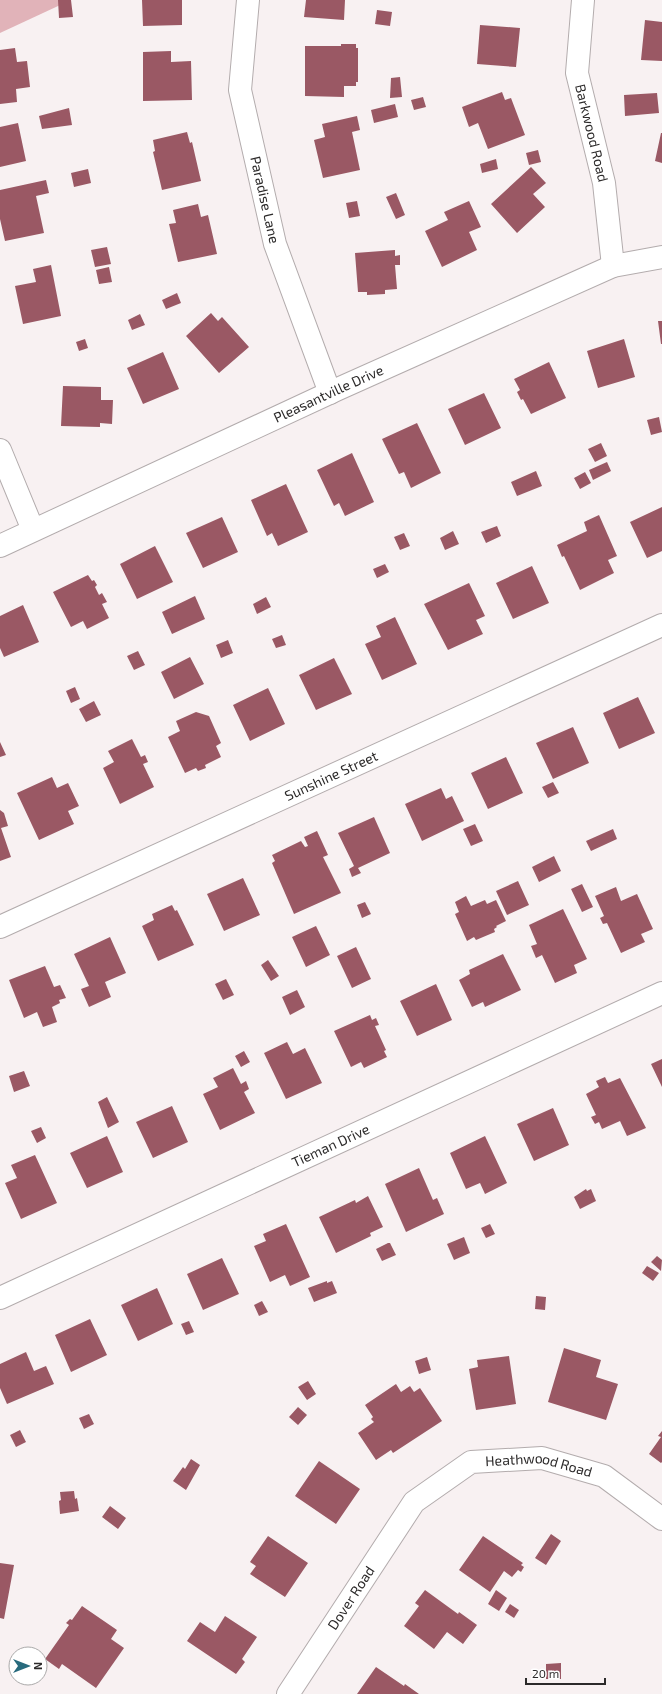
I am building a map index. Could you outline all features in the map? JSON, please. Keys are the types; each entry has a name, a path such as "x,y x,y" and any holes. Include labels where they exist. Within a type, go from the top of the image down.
{"street":[{"name":"Paradise Lane","path":"248,0 240,90 275,244 330,393"},
{"name":"Barkwood Road","path":"583,0 577,73 604,183 613,266"},
{"name":"Pleasantville Drive","path":"0,546 330,393 613,266 662,257"},
{"path":"0,450 34,530"},
{"name":"Sunshine Street","path":"0,927 662,624"},
{"name":"Tieman Drive","path":"0,1298 662,993"},
{"name":"Heathwood Road","path":"414,1502 471,1462 542,1458 604,1476 662,1519"},
{"name":"Dover Road","path":"288,1694 414,1502"}],"shaded area":[{"path":"0,0 71,0 0,33"}],"building":[{"path":"58,0 71,0 73,17 59,18"},
{"path":"142,0 182,0 182,25 143,26"},
{"path":"306,0 345,0 344,20 304,17"},
{"path":"377,10 392,12 390,26 375,24"},
{"path":"645,20 662,22 662,61 641,60"},
{"path":"480,25 520,28 516,67 477,64"},
{"path":"341,44 356,44 356,48 358,48 358,82 356,82 356,86 344,86 344,97 305,96 305,46 341,46"},
{"path":"15,48 17,62 27,61 30,87 16,89 17,102 0,104 0,50"},
{"path":"171,51 171,62 191,61 192,100 143,101 143,52"},
{"path":"400,77 402,97 390,98 391,78"},
{"path":"502,92 505,100 511,98 525,135 488,149 478,123 469,127 462,107"},
{"path":"657,93 659,113 625,116 624,95"},
{"path":"423,97 426,107 414,110 411,100"},
{"path":"395,104 398,117 374,123 371,110"},
{"path":"69,108 72,125 42,129 39,116"},
{"path":"357,116 360,130 352,132 360,170 323,178 314,140 325,137 322,124"},
{"path":"18,123 26,161 0,167 0,127"},
{"path":"187,132 190,143 192,142 201,181 162,190 153,152 155,151 153,140"},
{"path":"662,133 662,163 655,161"},
{"path":"538,150 541,162 529,165 526,153"},
{"path":"496,159 498,169 482,173 480,164"},
{"path":"531,167 546,183 533,194 545,207 517,233 491,204"},
{"path":"88,169 91,183 74,187 71,173"},
{"path":"46,180 49,193 36,196 44,233 5,241 0,219 0,190"},
{"path":"396,193 405,215 396,219 386,197"},
{"path":"357,201 360,216 349,218 346,203"},
{"path":"469,201 481,227 469,232 477,250 442,267 425,231 448,220 444,212"},
{"path":"198,204 201,217 208,215 217,254 178,262 169,224 176,223 173,210"},
{"path":"107,247 111,264 95,267 91,250"},
{"path":"395,250 395,256 400,255 400,265 395,265 397,289 385,290 385,294 367,295 367,292 358,292 355,253"},
{"path":"51,265 61,316 23,324 15,286 36,282 33,269"},
{"path":"109,267 112,282 99,284 96,270"},
{"path":"177,293 181,303 166,309 162,300"},
{"path":"211,313 218,321 222,317 249,347 219,373 186,336"},
{"path":"140,314 145,325 132,330 128,320"},
{"path":"658,321 662,321 662,344 661,344"},
{"path":"85,339 88,348 79,351 76,342"},
{"path":"624,339 635,377 598,388 587,351"},
{"path":"163,352 179,389 143,404 127,368"},
{"path":"549,362 566,398 531,414 523,399 521,400 517,392 520,390 514,379"},
{"path":"63,386 101,387 101,400 113,400 112,424 100,423 100,427 61,426"},
{"path":"484,393 501,428 465,445 448,409"},
{"path":"659,417 662,432 651,435 647,420"},
{"path":"417,423 441,473 411,488 404,472 399,474 382,439"},
{"path":"601,443 607,456 595,462 588,449"},
{"path":"352,453 374,502 345,516 339,503 334,506 317,470"},
{"path":"607,462 611,471 593,480 589,470"},
{"path":"536,471 542,486 517,496 511,482"},
{"path":"585,472 591,483 580,489 574,478"},
{"path":"286,484 308,532 278,546 272,533 267,536 251,500"},
{"path":"662,507 662,551 647,558 630,522"},
{"path":"599,515 617,556 608,560 614,573 580,590 564,556 562,557 557,545 587,531 584,522"},
{"path":"222,517 238,552 203,568 186,533"},
{"path":"497,526 501,536 486,543 481,532"},
{"path":"453,531 459,544 445,550 440,538"},
{"path":"404,533 410,546 400,550 394,537"},
{"path":"155,546 173,582 137,599 120,564"},
{"path":"385,564 389,572 377,578 373,569"},
{"path":"532,566 549,603 513,619 496,583"},
{"path":"88,575 97,585 95,587 99,595 102,593 107,602 102,604 109,618 87,629 83,621 71,627 53,592"},
{"path":"469,583 485,616 476,620 483,634 448,650 424,604"},
{"path":"195,596 205,619 172,634 162,612"},
{"path":"266,597 271,607 257,614 253,604"},
{"path":"23,605 39,642 4,657 0,648 0,616"},
{"path":"395,617 417,664 382,680 365,644 381,637 376,626"},
{"path":"282,635 286,645 276,648 272,639"},
{"path":"228,640 233,653 221,658 216,645"},
{"path":"138,651 145,665 134,670 127,656"},
{"path":"190,657 204,684 174,699 161,672"},
{"path":"334,658 352,694 316,710 299,675"},
{"path":"75,687 80,699 71,703 66,691"},
{"path":"268,688 285,724 250,741 233,705"},
{"path":"638,697 655,733 619,749 603,713"},
{"path":"94,701 101,715 86,722 79,709"},
{"path":"196,712 209,716 221,743 216,746 221,757 205,765 206,768 198,771 196,768 185,773 168,737 180,731 176,721"},
{"path":"573,727 589,763 553,779 536,743"},
{"path":"132,739 141,757 145,755 148,762 143,764 154,787 120,804 103,768 114,762 108,751"},
{"path":"0,742 6,755 0,757"},
{"path":"506,757 523,793 488,809 471,773"},
{"path":"52,777 57,788 68,783 79,806 68,811 74,824 39,840 17,793"},
{"path":"553,782 559,793 548,798 542,787"},
{"path":"441,788 446,799 452,796 464,821 422,841 405,804"},
{"path":"0,810 4,813 8,826 1,828 11,857 0,861"},
{"path":"374,817 390,853 358,868 361,873 352,877 349,869 354,866 338,833"},
{"path":"475,824 483,841 471,846 463,829"},
{"path":"613,829 617,839 591,851 586,841"},
{"path":"317,831 328,855 323,857 341,893 294,914 272,863 275,861 272,855 301,841 305,847 308,846 304,837"},
{"path":"554,856 561,871 539,882 532,867"},
{"path":"243,878 260,915 224,931 207,894"},
{"path":"518,881 529,905 507,915 496,891"},
{"path":"582,884 593,907 582,912 571,889"},
{"path":"616,887 621,901 637,894 653,929 641,934 645,942 621,953 607,923 603,924 600,918 604,916 595,896"},
{"path":"466,896 471,906 485,900 487,904 496,900 506,921 496,926 497,927 494,929 495,932 476,940 474,937 467,941 455,914 459,912 455,902"},
{"path":"365,902 371,914 362,918 357,905"},
{"path":"172,905 175,911 177,910 194,945 158,961 142,926 154,920 152,914"},
{"path":"563,909 587,959 574,965 577,973 555,983 542,955 536,958 531,946 537,944 529,925"},
{"path":"316,926 330,955 306,967 292,937"},
{"path":"110,937 126,973 105,982 111,997 89,1007 81,989 89,986 74,954"},
{"path":"356,947 371,979 352,988 337,956"},
{"path":"503,954 521,990 485,1007 483,1002 472,1007 459,980 470,974 469,970"},
{"path":"268,960 279,976 271,981 261,965"},
{"path":"45,966 54,987 60,985 66,998 59,1000 60,1003 52,1007 57,1022 43,1027 37,1012 24,1018 9,980"},
{"path":"226,979 234,995 223,1000 215,984"},
{"path":"436,984 452,1020 417,1036 400,1001"},
{"path":"297,990 305,1007 290,1015 282,997"},
{"path":"370,1015 372,1020 376,1018 379,1025 375,1026 386,1050 384,1051 387,1057 364,1068 361,1062 351,1067 334,1031"},
{"path":"287,1042 293,1054 305,1048 322,1083 286,1099 264,1053"},
{"path":"244,1051 250,1062 241,1067 235,1056"},
{"path":"662,1059 662,1087 651,1064"},
{"path":"233,1068 241,1084 246,1081 249,1089 244,1092 255,1113 220,1130 203,1094 218,1087 213,1078"},
{"path":"24,1071 30,1086 14,1092 9,1076"},
{"path":"605,1077 608,1083 620,1078 646,1128 627,1136 620,1121 602,1129 599,1122 595,1124 591,1117 596,1115 586,1094 599,1087 596,1081"},
{"path":"107,1097 119,1122 108,1128 98,1102"},
{"path":"172,1106 188,1142 153,1158 136,1122"},
{"path":"553,1108 569,1145 534,1161 517,1124"},
{"path":"41,1127 46,1138 37,1143 31,1131"},
{"path":"107,1136 123,1172 87,1188 70,1153"},
{"path":"485,1136 507,1183 485,1194 480,1183 466,1189 450,1153"},
{"path":"35,1155 57,1203 21,1219 5,1183 17,1178 11,1165"},
{"path":"419,1168 433,1200 437,1198 444,1214 406,1232 385,1184"},
{"path":"586,1189 587,1191 591,1189 596,1201 580,1209 574,1197"},
{"path":"368,1196 383,1227 370,1233 371,1236 336,1253 319,1217 355,1200 356,1203"},
{"path":"286,1224 310,1277 290,1286 285,1275 270,1282 254,1246 266,1241 263,1234"},
{"path":"490,1224 495,1234 486,1238 481,1228"},
{"path":"464,1237 470,1253 454,1260 447,1244"},
{"path":"390,1243 396,1255 382,1261 376,1249"},
{"path":"657,1256 662,1260 661,1271 651,1262"},
{"path":"222,1258 239,1294 203,1310 187,1274"},
{"path":"647,1266 659,1273 653,1281 642,1273"},
{"path":"327,1281 327,1283 332,1281 337,1293 314,1302 308,1288"},
{"path":"157,1288 173,1324 138,1341 121,1305"},
{"path":"536,1296 546,1297 545,1310 535,1309"},
{"path":"262,1301 268,1312 259,1316 254,1305"},
{"path":"90,1319 107,1355 71,1372 55,1335"},
{"path":"189,1321 194,1332 186,1335 181,1324"},
{"path":"564,1348 601,1360 596,1377 618,1384 606,1420 548,1402"},
{"path":"26,1352 34,1371 46,1366 54,1384 7,1404 0,1388 0,1364"},
{"path":"509,1356 516,1404 476,1410 469,1369 478,1367 477,1360"},
{"path":"427,1357 431,1370 419,1374 415,1361"},
{"path":"308,1381 316,1394 307,1400 298,1387"},
{"path":"396,1384 401,1392 410,1386 414,1392 420,1388 442,1421 393,1453 391,1450 376,1460 358,1433 374,1422 371,1419 373,1417 365,1405"},
{"path":"298,1407 307,1415 298,1425 289,1417"},
{"path":"89,1414 94,1424 84,1429 79,1418"},
{"path":"20,1430 26,1442 16,1447 10,1435"},
{"path":"662,1431 661,1463 649,1454 661,1437 658,1436"},
{"path":"191,1459 200,1465 186,1490 173,1481 183,1467 185,1469"},
{"path":"319,1461 360,1489 336,1524 295,1496"},
{"path":"74,1491 75,1499 77,1498 79,1511 60,1514 60,1492"},
{"path":"110,1506 126,1518 118,1529 102,1517"},
{"path":"551,1534 561,1541 546,1565 535,1558"},
{"path":"268,1536 308,1563 285,1597 250,1574 256,1566 250,1562"},
{"path":"483,1536 523,1563 521,1565 524,1567 521,1572 518,1570 512,1577 504,1571 490,1592 459,1570"},
{"path":"0,1563 14,1565 4,1619 0,1618"},
{"path":"425,1590 458,1614 459,1612 477,1625 463,1644 447,1632 434,1649 404,1626 419,1606 415,1603"},
{"path":"496,1590 507,1598 499,1611 488,1604"},
{"path":"510,1604 519,1610 514,1618 505,1612"},
{"path":"82,1606 117,1630 111,1639 124,1648 96,1688 62,1664 59,1669 48,1661 48,1655 69,1625 66,1623 70,1619 72,1620"},
{"path":"225,1616 257,1637 242,1659 245,1662 236,1674 187,1641 200,1622 215,1632"},
{"path":"561,1663 561,1679 546,1679 546,1664"},
{"path":"376,1667 404,1686 405,1684 419,1694 357,1694"}]}
